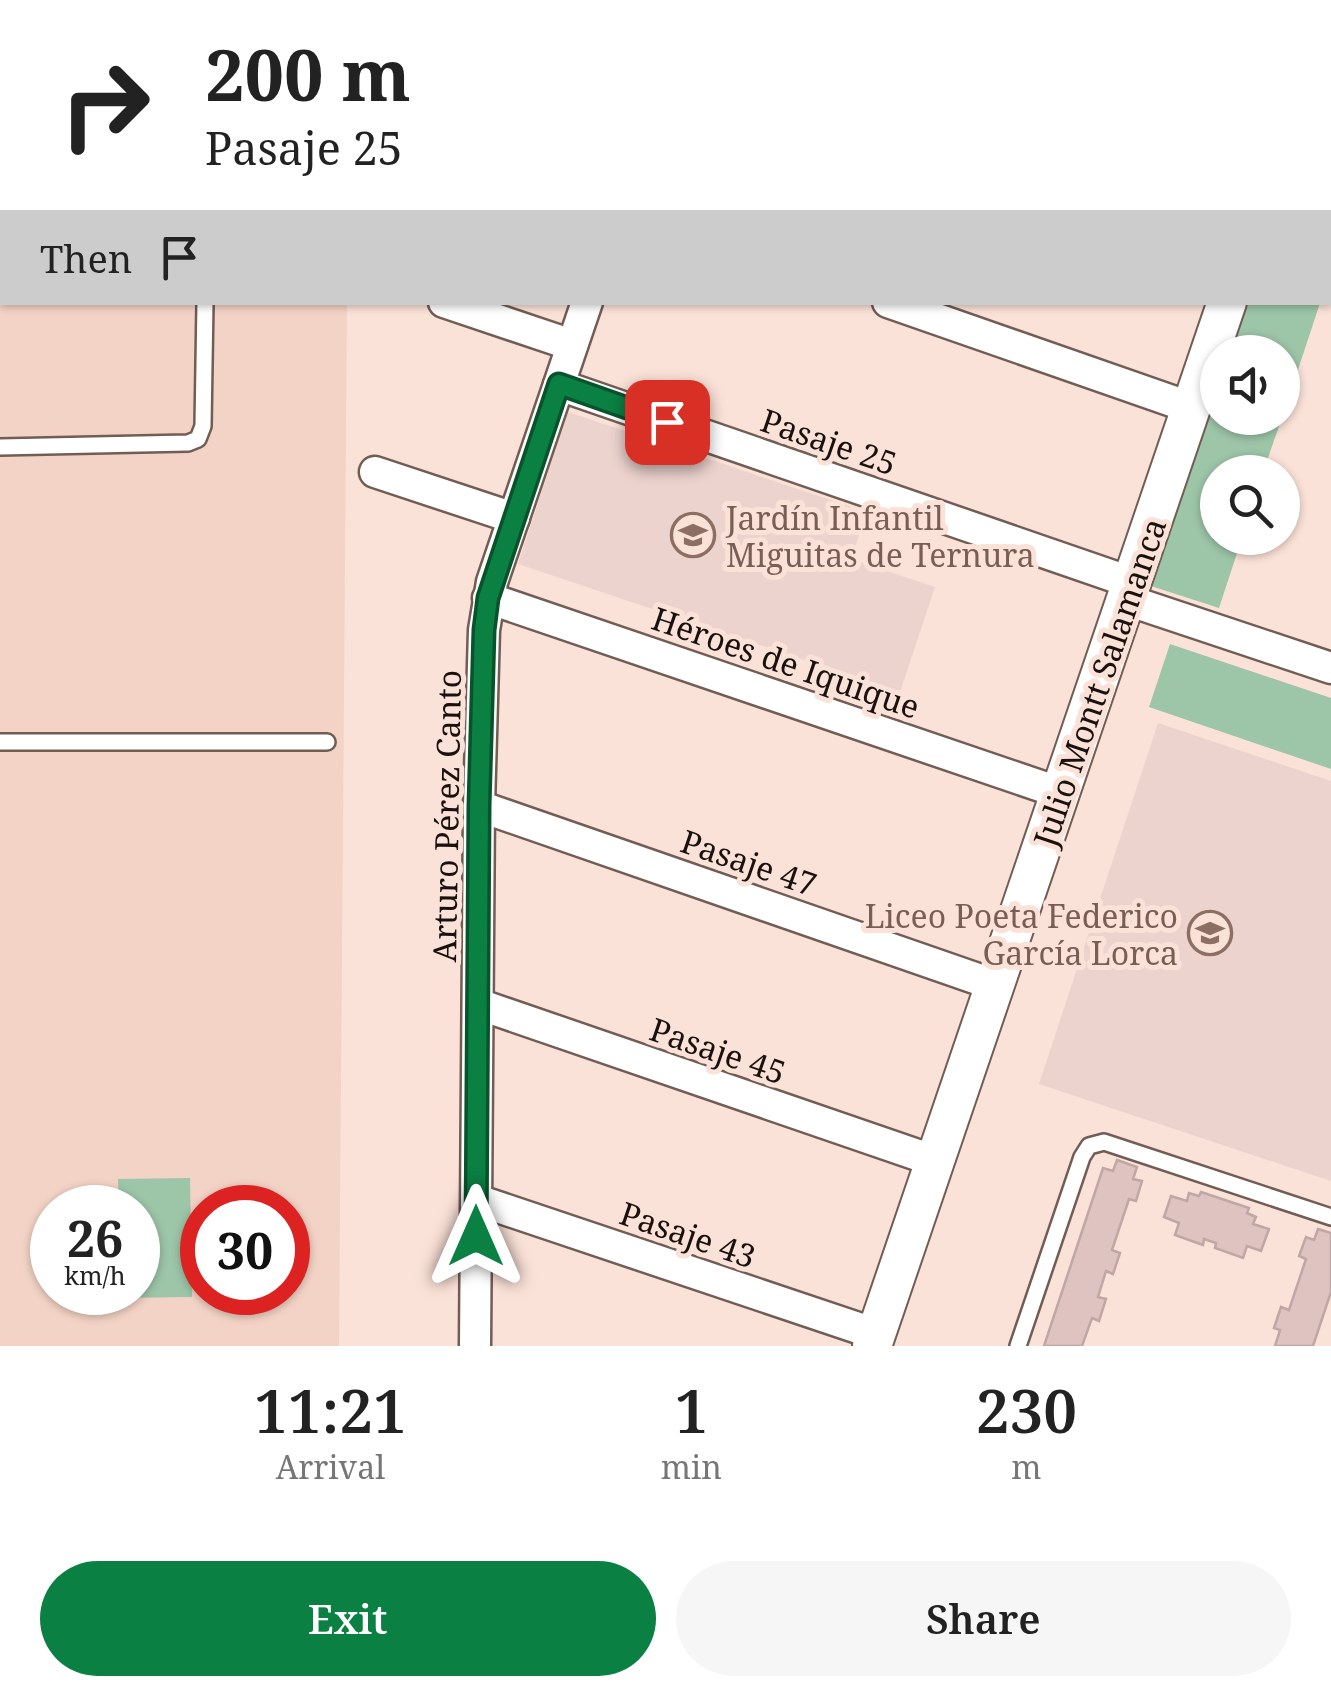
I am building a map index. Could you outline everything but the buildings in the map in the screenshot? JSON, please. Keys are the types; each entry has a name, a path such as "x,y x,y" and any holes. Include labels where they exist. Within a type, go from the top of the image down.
{"street":[{"path":"453,305 572,345"},
{"name":"Arturo Pérez Canto","path":"476,1346 479,806 484,630 488,598 585,305"},
{"path":"897,305 1192,408"},
{"name":"Julio Montt Salamanca","path":"874,1340 1227,305"},
{"name":"Pasaje 25","path":"559,384 1130,591"},
{"path":"375,472 514,518"},
{"path":"1130,591 1331,668"},
{"name":"Héroes de Iquique","path":"488,598 1061,793"},
{"name":"Pasaje 47","path":"479,806 996,985"},
{"name":"Pasaje 45","path":"478,1004 935,1161"},
{"name":"Pasaje 43","path":"476,1200 874,1340"}],"lane":[{"path":"0,447 188,443 198,438 203,426 205,305"},
{"path":"0,742 328,742"},
{"path":"1018,1346 1082,1156 1090,1146 1104,1142 1331,1217"}],"shaded area":[{"path":"0,305 347,305 339,1346 0,1346"},
{"name":"Jardín Infantil Miguitas de Ternura","path":"568,412 867,512 851,559 935,587 900,692 518,564"},
{"name":"Liceo Poeta Federico García Lorca","path":"1158,723 1331,781 1331,1181 1039,1084"}],"green space":[{"path":"1244,305 1319,305 1300,364 1300,335 1234,335"},
{"path":"1201,435 1276,435 1269,455 1200,455 1200,555 1236,555 1219,608 1151,586"},
{"path":"1170,644 1331,698 1331,769 1149,707"},
{"path":"190,1178 190,1185 180,1185 180,1297 160,1297 160,1185 118,1185 118,1179"}],"place":[{"name":"Jardín Infantil Miguitas de Ternura","path":"693,535"},
{"name":"Liceo Poeta Federico García Lorca","path":"1210,933"}],"route":[{"path":"476,1236 479,806 488,598 559,384 667,422"}]}
